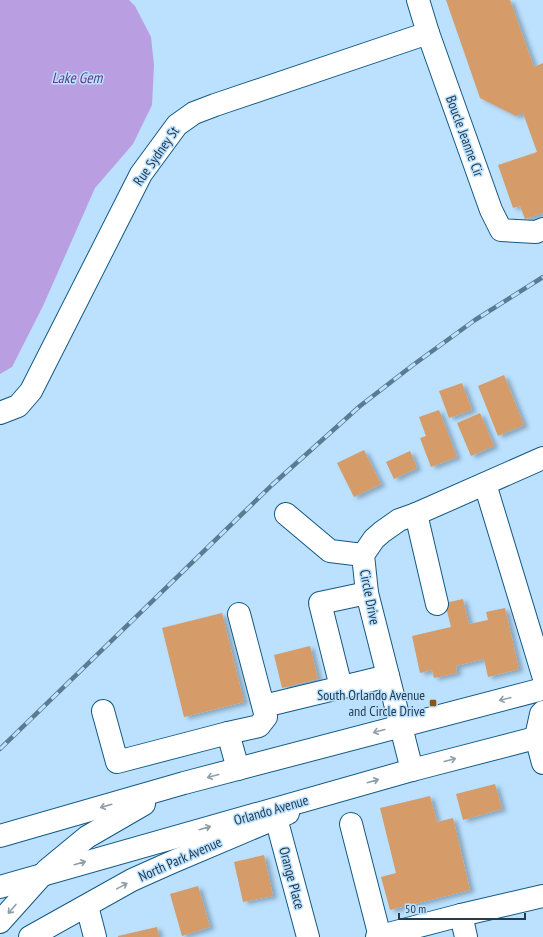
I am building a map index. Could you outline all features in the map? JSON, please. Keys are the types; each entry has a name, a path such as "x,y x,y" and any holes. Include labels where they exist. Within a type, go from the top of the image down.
{"main road":[{"name":"Boucle Jeanne Cir","path":"418,0 428,33 491,210 501,230 536,232 543,229"},
{"name":"Rue Sydney St","path":"0,412 18,406 31,391 141,174 177,125 194,113 215,105 428,33"},
{"name":"Circle Drive","path":"412,770 367,593 363,556 374,539 399,520 416,514 543,458"},
{"path":"485,484 543,675"},
{"path":"286,514 330,551 363,556"},
{"path":"416,514 437,604"},
{"path":"341,686 320,602 367,593"},
{"path":"103,710 117,762 259,726 266,717 239,614"},
{"path":"264,706 341,686 388,676"},
{"path":"0,836 184,783 543,689"},
{"path":"543,712 541,714 540,736 543,763"},
{"path":"228,733 238,769"},
{"name":"Orlando Avenue","path":"0,887 412,770 540,736"},
{"path":"0,922 43,874 64,854 87,836 108,823 184,783"},
{"name":"North Park Avenue","path":"30,937 132,880 335,792"},
{"name":"Orange Place","path":"276,818 308,937"},
{"path":"351,824 379,937 461,915 543,896"},
{"path":"87,906 96,937"},
{"path":"461,915 466,937"}],"water":[{"name":"Lake Gem","path":"0,0 129,0 135,6 151,37 154,65 152,105 133,144 95,188 43,306 12,367 0,374"}],"building":[{"path":"446,0 510,0 534,67 543,63 543,213 525,219 520,206 513,208 498,165 537,152 523,113 516,116 480,98"},
{"path":"504,375 524,425 498,436 478,386"},
{"path":"462,383 472,410 449,418 439,391"},
{"path":"439,410 457,457 431,467 420,438 426,436 419,417"},
{"path":"480,413 494,446 471,456 457,423"},
{"path":"364,450 381,484 354,497 337,463"},
{"path":"410,451 417,468 394,479 386,462"},
{"path":"463,599 469,624 488,620 486,612 505,608 519,669 488,677 484,659 456,666 457,673 434,678 432,670 420,673 412,636 451,627 445,603"},
{"path":"222,613 244,702 184,717 162,628"},
{"path":"310,646 318,679 282,688 274,655"},
{"path":"495,784 502,809 463,820 456,794"},
{"path":"430,796 437,822 453,818 470,890 390,910 381,877 396,873 380,808"},
{"path":"264,855 273,896 243,902 234,862"},
{"path":"198,886 210,927 182,936 170,894"},
{"path":"157,927 159,937 118,937 118,936"}],"railway":[{"path":"0,749 272,485 360,406 475,320 543,277"}],"place":[{"name":"South Orlando Avenue and Circle Drive","path":"433,703"}]}
